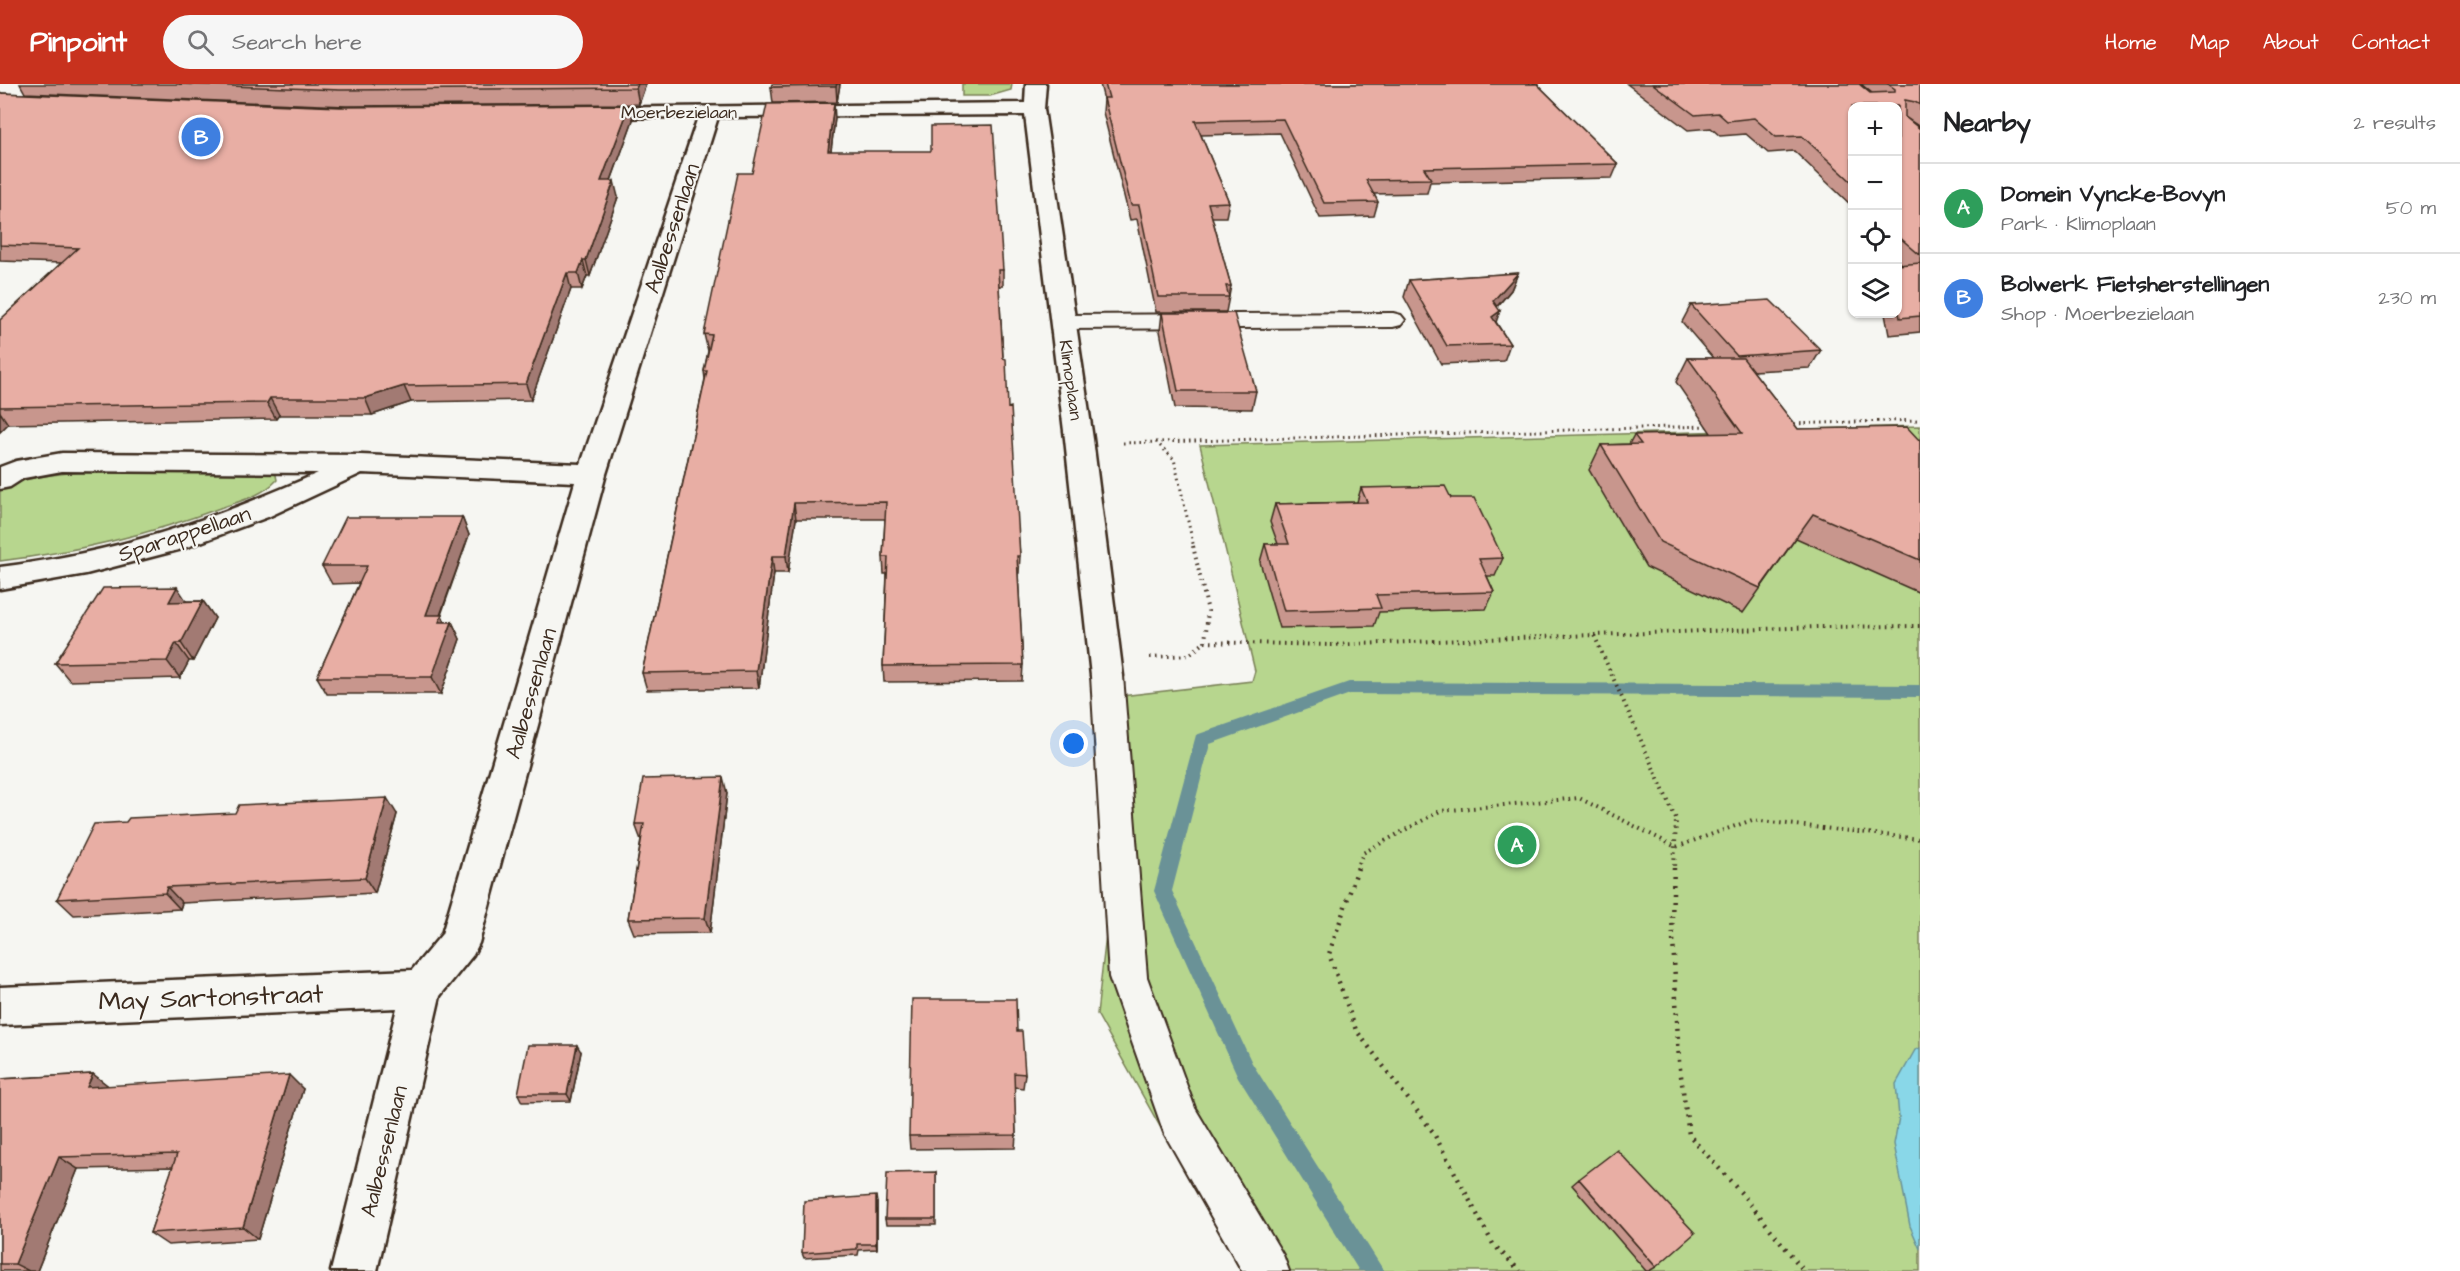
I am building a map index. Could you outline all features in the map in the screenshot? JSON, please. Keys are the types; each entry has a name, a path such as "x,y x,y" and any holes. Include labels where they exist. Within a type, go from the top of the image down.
{"street":[{"name":"Moerbezielaan","path":"566,112 710,111 1035,97"},
{"name":"Klimoplaan","path":"1035,97 1080,445 1105,665"},
{"name":"Aalbessenlaan","path":"354,1271 422,988 459,943 592,474 710,111"},
{"name":"Sparappellaan","path":"0,480 16,470 62,462 361,464 592,474"},
{"name":"Sparappellaan","path":"0,578 137,551 225,523 361,464"},
{"name":"May Sartonstraat","path":"0,1006 422,988"}],"lane":[{"path":"1064,322 1393,320"},
{"path":"1105,665 1128,976 1179,1119 1268,1271"}],"path":[{"path":"1784,424 1920,420"},
{"path":"1080,445 1713,426"},
{"path":"1155,442 1174,459 1208,611 1205,642"},
{"path":"1105,665 1131,658 1190,655 1205,642 1331,645 1818,627 1920,626"},
{"path":"1594,635 1676,819 1672,918 1679,1061 1689,1135 1742,1194 1804,1271"},
{"path":"1520,1271 1493,1244 1433,1132 1356,1030 1329,954 1363,853 1440,811 1579,798 1676,847 1752,820 1920,839"}],"green space":[{"path":"962,84 1012,84 1011,90 990,96 962,96"},
{"path":"1920,426 1920,1271 1241,1271 1097,1014 1115,856 1104,698 1252,681 1255,671 1200,445"},
{"path":"174,469 275,470 277,480 265,490 193,518 112,541 56,553 0,561 0,491 19,482 49,475 87,472"}],"water":[{"path":"1920,1048 1920,1249 1910,1226 1894,1144 1899,1117 1896,1084 1915,1050"}],"building":[{"path":"179,84 638,84 636,88 340,90"},
{"path":"772,84 837,84 836,86 771,87"},
{"path":"1105,84 1537,84 1618,164 1424,168 1431,179 1366,180 1378,202 1324,203 1283,119 1195,121 1229,202 1208,203 1231,286 1226,286 1229,297 1158,297 1139,205 1131,205 1104,98 1109,98"},
{"path":"1653,84 1859,84 1870,93 1895,92 1895,89 1888,84 1920,84 1920,105 1905,100 1905,117 1920,129 1920,255 1902,239 1902,102 1848,102 1848,178 1802,136 1776,137 1754,118 1727,121 1718,113 1695,115"},
{"path":"0,93 340,107 630,105 601,181 614,181 586,260 583,260 578,273 567,273 526,384 404,386 365,398 270,398 267,403 0,407 0,320 78,248 0,245"},
{"path":"834,103 828,151 931,151 931,126 993,125 1003,270 998,270 1003,358 1006,359 1008,408 1011,407 1020,556 1017,556 1023,665 883,666 888,557 883,557 886,502 794,503 786,556 772,556 756,671 642,673 707,371 704,371 712,335 704,334 738,173 752,173 767,104"},
{"path":"1920,263 1920,316 1902,318 1902,265"},
{"path":"1518,273 1493,301 1500,311 1492,317 1510,344 1447,346 1409,280"},
{"path":"1770,300 1821,350 1737,356 1691,305"},
{"path":"1162,313 1234,313 1256,391 1178,391"},
{"path":"1688,358 1743,358 1798,429 1907,427 1920,441 1920,560 1813,514 1760,588 1660,542 1601,445 1641,444 1634,435 1742,433"},
{"path":"1445,486 1451,498 1474,498 1503,558 1479,559 1494,592 1376,595 1381,608 1284,611 1265,544 1289,544 1275,504 1367,502 1361,488"},
{"path":"346,517 462,517 426,615 442,615 439,622 452,622 432,677 317,677 367,566 322,566"},
{"path":"177,587 169,602 203,601 181,643 176,643 167,661 55,663 103,588"},
{"path":"723,777 705,918 628,919 644,824 635,824 643,779"},
{"path":"387,798 365,878 167,887 165,893 57,899 94,824 126,822 129,818 235,813 239,805"},
{"path":"912,999 1016,999 1017,1031 1022,1031 1025,1074 1014,1073 1016,1135 909,1136"},
{"path":"528,1045 577,1045 567,1094 518,1094"},
{"path":"93,1074 87,1087 289,1075 243,1227 150,1233 177,1154 59,1157 15,1264 0,1264 0,1079"},
{"path":"1617,1150 1695,1233 1656,1267 1579,1179"},
{"path":"936,1172 936,1219 885,1219 887,1173"},
{"path":"876,1196 876,1244 857,1244 857,1249 802,1253 804,1201"}],"waterway":[{"path":"1372,1271 1245,1070 1163,891 1202,740 1349,688 1920,691"}],"place":[{"name":"Bolwerk Fietsherstellingen","path":"201,137"},
{"name":"Domein Vyncke-Bovyn","path":"1517,845"}]}
